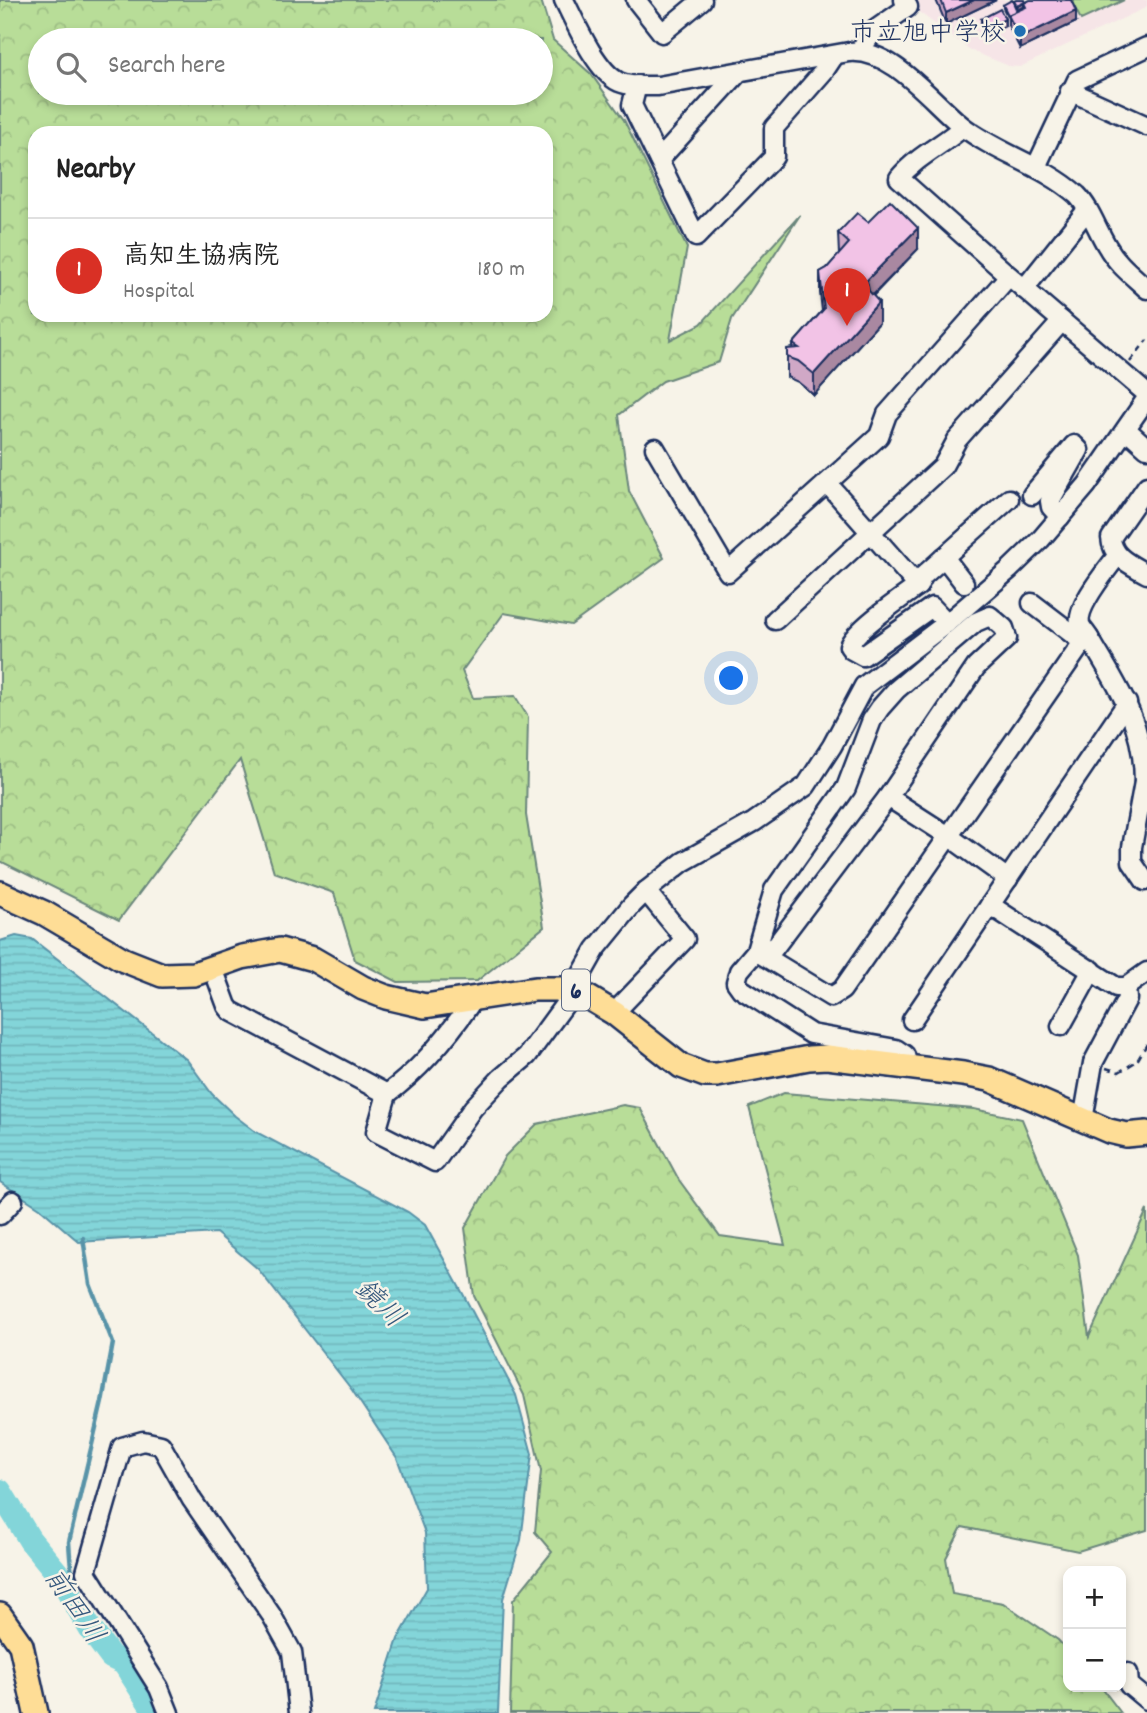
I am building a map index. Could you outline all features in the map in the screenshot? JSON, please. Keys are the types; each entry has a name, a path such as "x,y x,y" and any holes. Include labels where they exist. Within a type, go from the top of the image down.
{"main road":[{"name":"6","path":"0,893 44,912 124,960 162,975 185,975 242,957 280,950 313,959 363,988 402,1003 425,1006 472,1001 535,989 574,989 614,1013 681,1066 705,1075 717,1076 818,1057 843,1057 989,1079 1083,1120 1126,1135 1147,1133"},
{"path":"0,1615 21,1645 36,1713"}],"street":[{"path":"564,0 598,62 618,81 637,85 658,86 859,51 885,60 963,127 992,146 1036,167 1080,198 1115,259 1147,289"},
{"path":"636,0 662,33 702,0"},
{"path":"859,51 875,30 908,7 904,0"},
{"path":"1036,167 1077,80 1147,47"},
{"path":"637,85 632,105 696,237 774,157 774,128 834,56"},
{"path":"659,160 739,72"},
{"path":"1070,91 1147,126"},
{"path":"472,1001 458,1022 408,1078 387,1094 376,1132 435,1163 473,1108 501,1078 527,1056 574,989 584,967 602,941 646,891 683,862 754,822 806,786 832,746 864,686 947,623 1009,570 1087,485 1127,430 1147,396 899,177 909,166 963,127"},
{"path":"1024,289 1087,211"},
{"path":"654,448 728,572 879,436 887,414 1009,276"},
{"path":"775,620 943,466 957,440 1062,321"},
{"path":"1127,430 1147,448"},
{"path":"1032,495 1074,445 1079,450 1050,502 1060,517"},
{"path":"827,483 918,586"},
{"path":"1147,486 1111,538 1111,548 1117,556 1147,574"},
{"path":"947,623 932,607 863,656 849,646 860,631 918,586 923,576 1009,499"},
{"path":"1117,556 1087,599 1080,624 1086,640 1127,703 1142,746 1146,782 1132,847 1132,862 1146,882"},
{"path":"944,558 964,583"},
{"path":"1032,603 1086,640"},
{"path":"762,954 774,890 846,788 872,720 880,708 896,690 966,630 990,616 1004,628 1007,638 976,667 888,797 762,954 739,971 736,982 741,989 811,1034 897,1049 905,1055 908,1067"},
{"path":"762,954 831,997 842,990 947,835 1086,640"},
{"path":"912,1020 1127,703"},
{"path":"888,797 1008,879"},
{"path":"614,1013 685,939 646,891"},
{"path":"990,905 1116,987 1126,987 1147,972"},
{"path":"213,968 231,1010 387,1094"},
{"path":"1061,1026 1092,970"},
{"path":"1083,1120 1093,1063 1127,999 1126,987"},
{"path":"0,1215 13,1201"},
{"path":"169,1713 159,1688 86,1572 122,1447 143,1441 161,1445 192,1500 272,1616 292,1653 299,1713"},
{"path":"1128,1673 1129,1685 1147,1700"}],"path":[{"path":"1122,373 1147,340"},
{"path":"1093,1063 1119,1072 1137,1061 1147,1044"}],"shaded area":[{"name":"市立旭中学校","path":"909,0 1147,0 1147,7 1020,67 1009,66 972,51 916,10"}],"green space":[{"path":"0,0 541,0 549,28 28,28 28,105 553,105 553,40 591,74 624,120 687,248 670,340 701,324 800,215 732,319 719,362 663,381 619,415 629,491 664,558 571,625 504,613 462,671 473,698 515,696 528,717 526,815 544,927 477,981 398,982 355,960 334,893 274,872 240,760 119,920 0,861"},
{"path":"1071,0 1124,0 1081,20"},
{"path":"784,1093 974,1109 1022,1119 1078,1255 1089,1337 1147,1210 1147,1530 1078,1551 962,1527 946,1558 952,1594 1003,1603 1058,1640 1063,1646 1063,1692 1105,1692 1121,1713 510,1713 513,1600 552,1552 535,1532 541,1471 524,1395 474,1296 465,1228 505,1156 537,1124 623,1105 640,1108 679,1180 720,1236 785,1245 749,1107"}],"water":[{"name":"鏡川","path":"16,936 32,939 187,1060 212,1094 256,1132 408,1212 425,1225 516,1395 532,1454 521,1540 503,1599 498,1713 374,1713 398,1639 427,1588 425,1533 397,1458 352,1390 258,1269 216,1233 79,1242 40,1208 0,1182 0,941"}],"building":[{"path":"941,0 974,0 946,13"},
{"path":"1012,0 1017,11 1008,15 1003,5"},
{"path":"1030,0 1071,0 1076,11 1020,38 1008,15 1026,7 1024,3"},
{"path":"1014,1 1025,2 1017,6"},
{"path":"1000,9 1005,19 986,29 981,19"},
{"path":"890,200 918,228 867,280 869,291 879,302 814,374 798,361 787,357 787,349 799,348 793,344 824,309 820,272 827,268 849,243 838,233 857,213 868,222"}],"waterway":[{"path":"83,1238 90,1284 113,1343 69,1542 70,1562 79,1592 124,1663"},
{"name":"前田川","path":"0,1491 30,1540 59,1575 91,1630 111,1657 124,1663 156,1713"}],"place":[{"name":"市立旭中学校","path":"1020,31"},
{"name":"高知生協病院","path":"847,326"}]}
